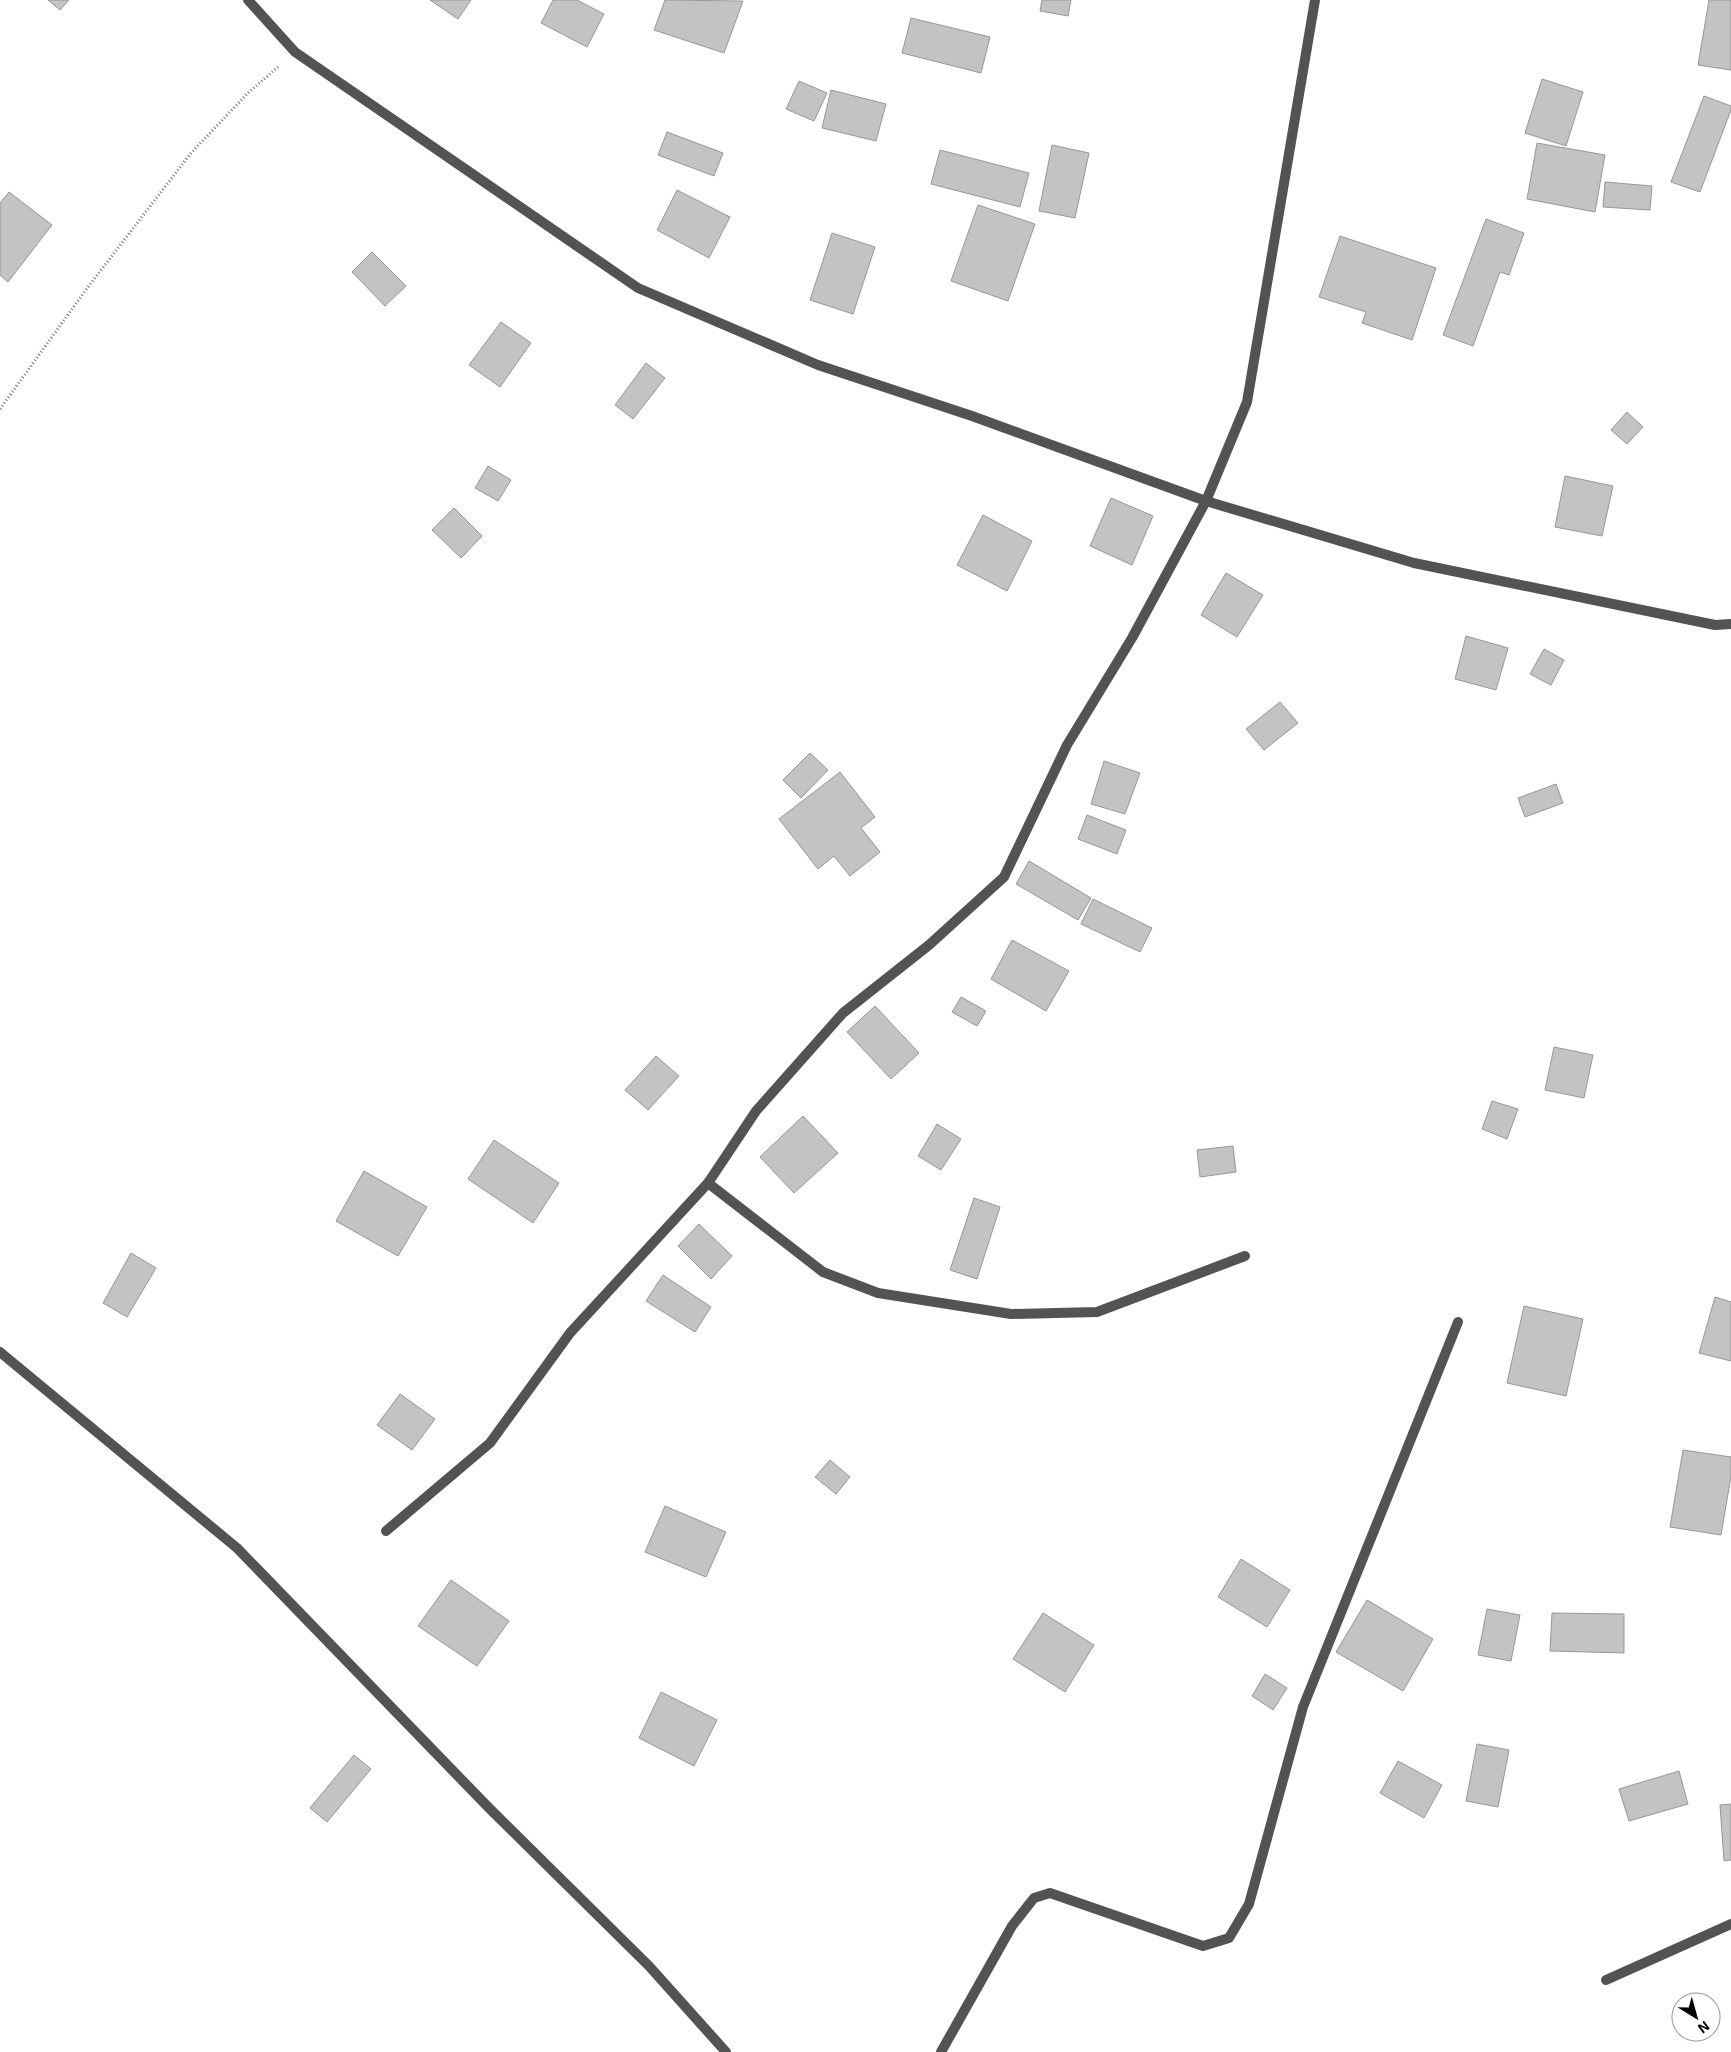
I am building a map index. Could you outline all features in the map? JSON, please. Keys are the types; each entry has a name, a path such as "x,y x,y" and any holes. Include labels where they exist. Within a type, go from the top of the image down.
{"street":[{"path":"248,0 295,52 638,288 818,364 972,416 1206,501 1414,562 1715,624 1731,624"},
{"path":"386,1531 490,1443 570,1333 708,1183 756,1111 843,1014 928,945 1004,877 1067,745 1132,638 1206,501 1247,402 1314,0"},
{"path":"708,1183 823,1272 878,1293 1011,1314 1097,1312 1245,1256"},
{"path":"941,2052 1012,1926 1034,1898 1050,1893 1203,1946 1229,1938 1249,1904 1303,1707 1458,1322"},
{"path":"0,1352 237,1548 490,1809 649,1966 726,2052"},
{"path":"1606,1980 1731,1924"}],"path":[{"path":"0,409 85,291 191,153 248,93 295,52"}],"building":[{"path":"48,0 69,0 60,10"},
{"path":"430,0 471,0 458,19"},
{"path":"553,0 577,0 604,14 587,47 541,23"},
{"path":"665,0 743,1 724,53 654,30"},
{"path":"1042,0 1071,0 1068,16 1040,11"},
{"path":"1709,0 1731,0 1731,70 1698,65"},
{"path":"911,18 990,37 981,73 902,53"},
{"path":"1542,79 1583,92 1566,146 1525,133"},
{"path":"799,81 827,93 814,121 786,109"},
{"path":"831,90 886,104 876,141 822,128"},
{"path":"1704,96 1731,106 1731,110 1700,192 1671,182"},
{"path":"667,132 723,153 714,176 658,155"},
{"path":"1537,143 1605,155 1595,212 1527,199"},
{"path":"1052,145 1089,153 1075,218 1039,211"},
{"path":"940,150 1029,173 1020,207 931,184"},
{"path":"1605,182 1652,186 1650,210 1603,207"},
{"path":"677,190 730,217 709,258 657,230"},
{"path":"9,192 52,225 8,282 0,275 0,203"},
{"path":"978,205 1035,224 1008,301 951,281"},
{"path":"1486,219 1524,233 1509,275 1500,272 1473,346 1443,335"},
{"path":"832,233 875,247 853,314 810,300"},
{"path":"1340,236 1436,268 1412,340 1362,323 1366,312 1319,297"},
{"path":"372,252 406,286 385,306 352,272"},
{"path":"501,322 531,343 500,387 469,365"},
{"path":"646,363 665,378 633,419 615,405"},
{"path":"1627,412 1643,427 1627,444 1611,430"},
{"path":"488,466 511,480 498,501 475,488"},
{"path":"1565,476 1613,486 1602,536 1555,527"},
{"path":"1111,498 1153,516 1132,565 1090,546"},
{"path":"454,508 482,536 461,558 432,530"},
{"path":"983,515 1032,541 1007,591 957,565"},
{"path":"1226,573 1263,595 1237,637 1201,615"},
{"path":"1466,636 1508,648 1496,690 1455,679"},
{"path":"1544,649 1564,660 1551,685 1530,674"},
{"path":"1280,702 1298,723 1264,750 1246,729"},
{"path":"810,753 828,770 801,798 783,780"},
{"path":"1104,761 1140,773 1125,814 1091,804"},
{"path":"840,772 875,817 861,828 880,852 850,876 834,856 818,869 779,819"},
{"path":"1556,784 1563,803 1525,817 1518,798"},
{"path":"1087,815 1126,830 1117,854 1078,839"},
{"path":"1029,861 1091,898 1078,920 1016,884"},
{"path":"1093,899 1152,928 1140,952 1081,924"},
{"path":"1012,940 1069,971 1046,1011 991,979"},
{"path":"961,997 986,1011 977,1026 952,1012"},
{"path":"875,1006 919,1053 891,1079 847,1032"},
{"path":"1554,1047 1593,1055 1584,1098 1545,1090"},
{"path":"656,1056 679,1076 648,1110 625,1090"},
{"path":"1492,1101 1518,1109 1507,1139 1482,1129"},
{"path":"803,1116 838,1153 794,1193 760,1157"},
{"path":"937,1124 961,1139 941,1170 918,1156"},
{"path":"494,1140 559,1183 533,1223 468,1179"},
{"path":"1233,1146 1236,1172 1200,1177 1197,1150"},
{"path":"364,1171 427,1207 398,1256 336,1221"},
{"path":"974,1198 1000,1207 977,1279 950,1270"},
{"path":"699,1224 732,1256 711,1279 678,1246"},
{"path":"131,1253 156,1268 127,1317 103,1303"},
{"path":"663,1275 711,1307 695,1332 646,1301"},
{"path":"1715,1297 1731,1302 1731,1361 1699,1353"},
{"path":"1524,1306 1583,1319 1566,1396 1507,1383"},
{"path":"400,1394 435,1419 412,1450 377,1425"},
{"path":"1683,1450 1731,1457 1731,1476 1721,1535 1670,1527"},
{"path":"830,1460 850,1477 836,1494 815,1477"},
{"path":"665,1506 726,1532 706,1577 645,1552"},
{"path":"1241,1559 1290,1590 1267,1627 1218,1597"},
{"path":"451,1580 509,1621 477,1666 418,1626"},
{"path":"1367,1600 1433,1639 1403,1691 1336,1652"},
{"path":"1487,1609 1520,1615 1511,1661 1478,1655"},
{"path":"1043,1613 1094,1645 1065,1692 1013,1659"},
{"path":"1552,1613 1624,1614 1624,1653 1550,1651"},
{"path":"1265,1674 1287,1688 1273,1710 1252,1696"},
{"path":"661,1692 717,1720 694,1766 639,1738"},
{"path":"1477,1744 1509,1750 1498,1807 1466,1801"},
{"path":"354,1755 371,1769 327,1822 310,1808"},
{"path":"1398,1761 1442,1785 1424,1818 1380,1793"},
{"path":"1679,1771 1688,1804 1629,1821 1619,1789"},
{"path":"1731,1804 1731,1860 1724,1861 1720,1805"}]}
